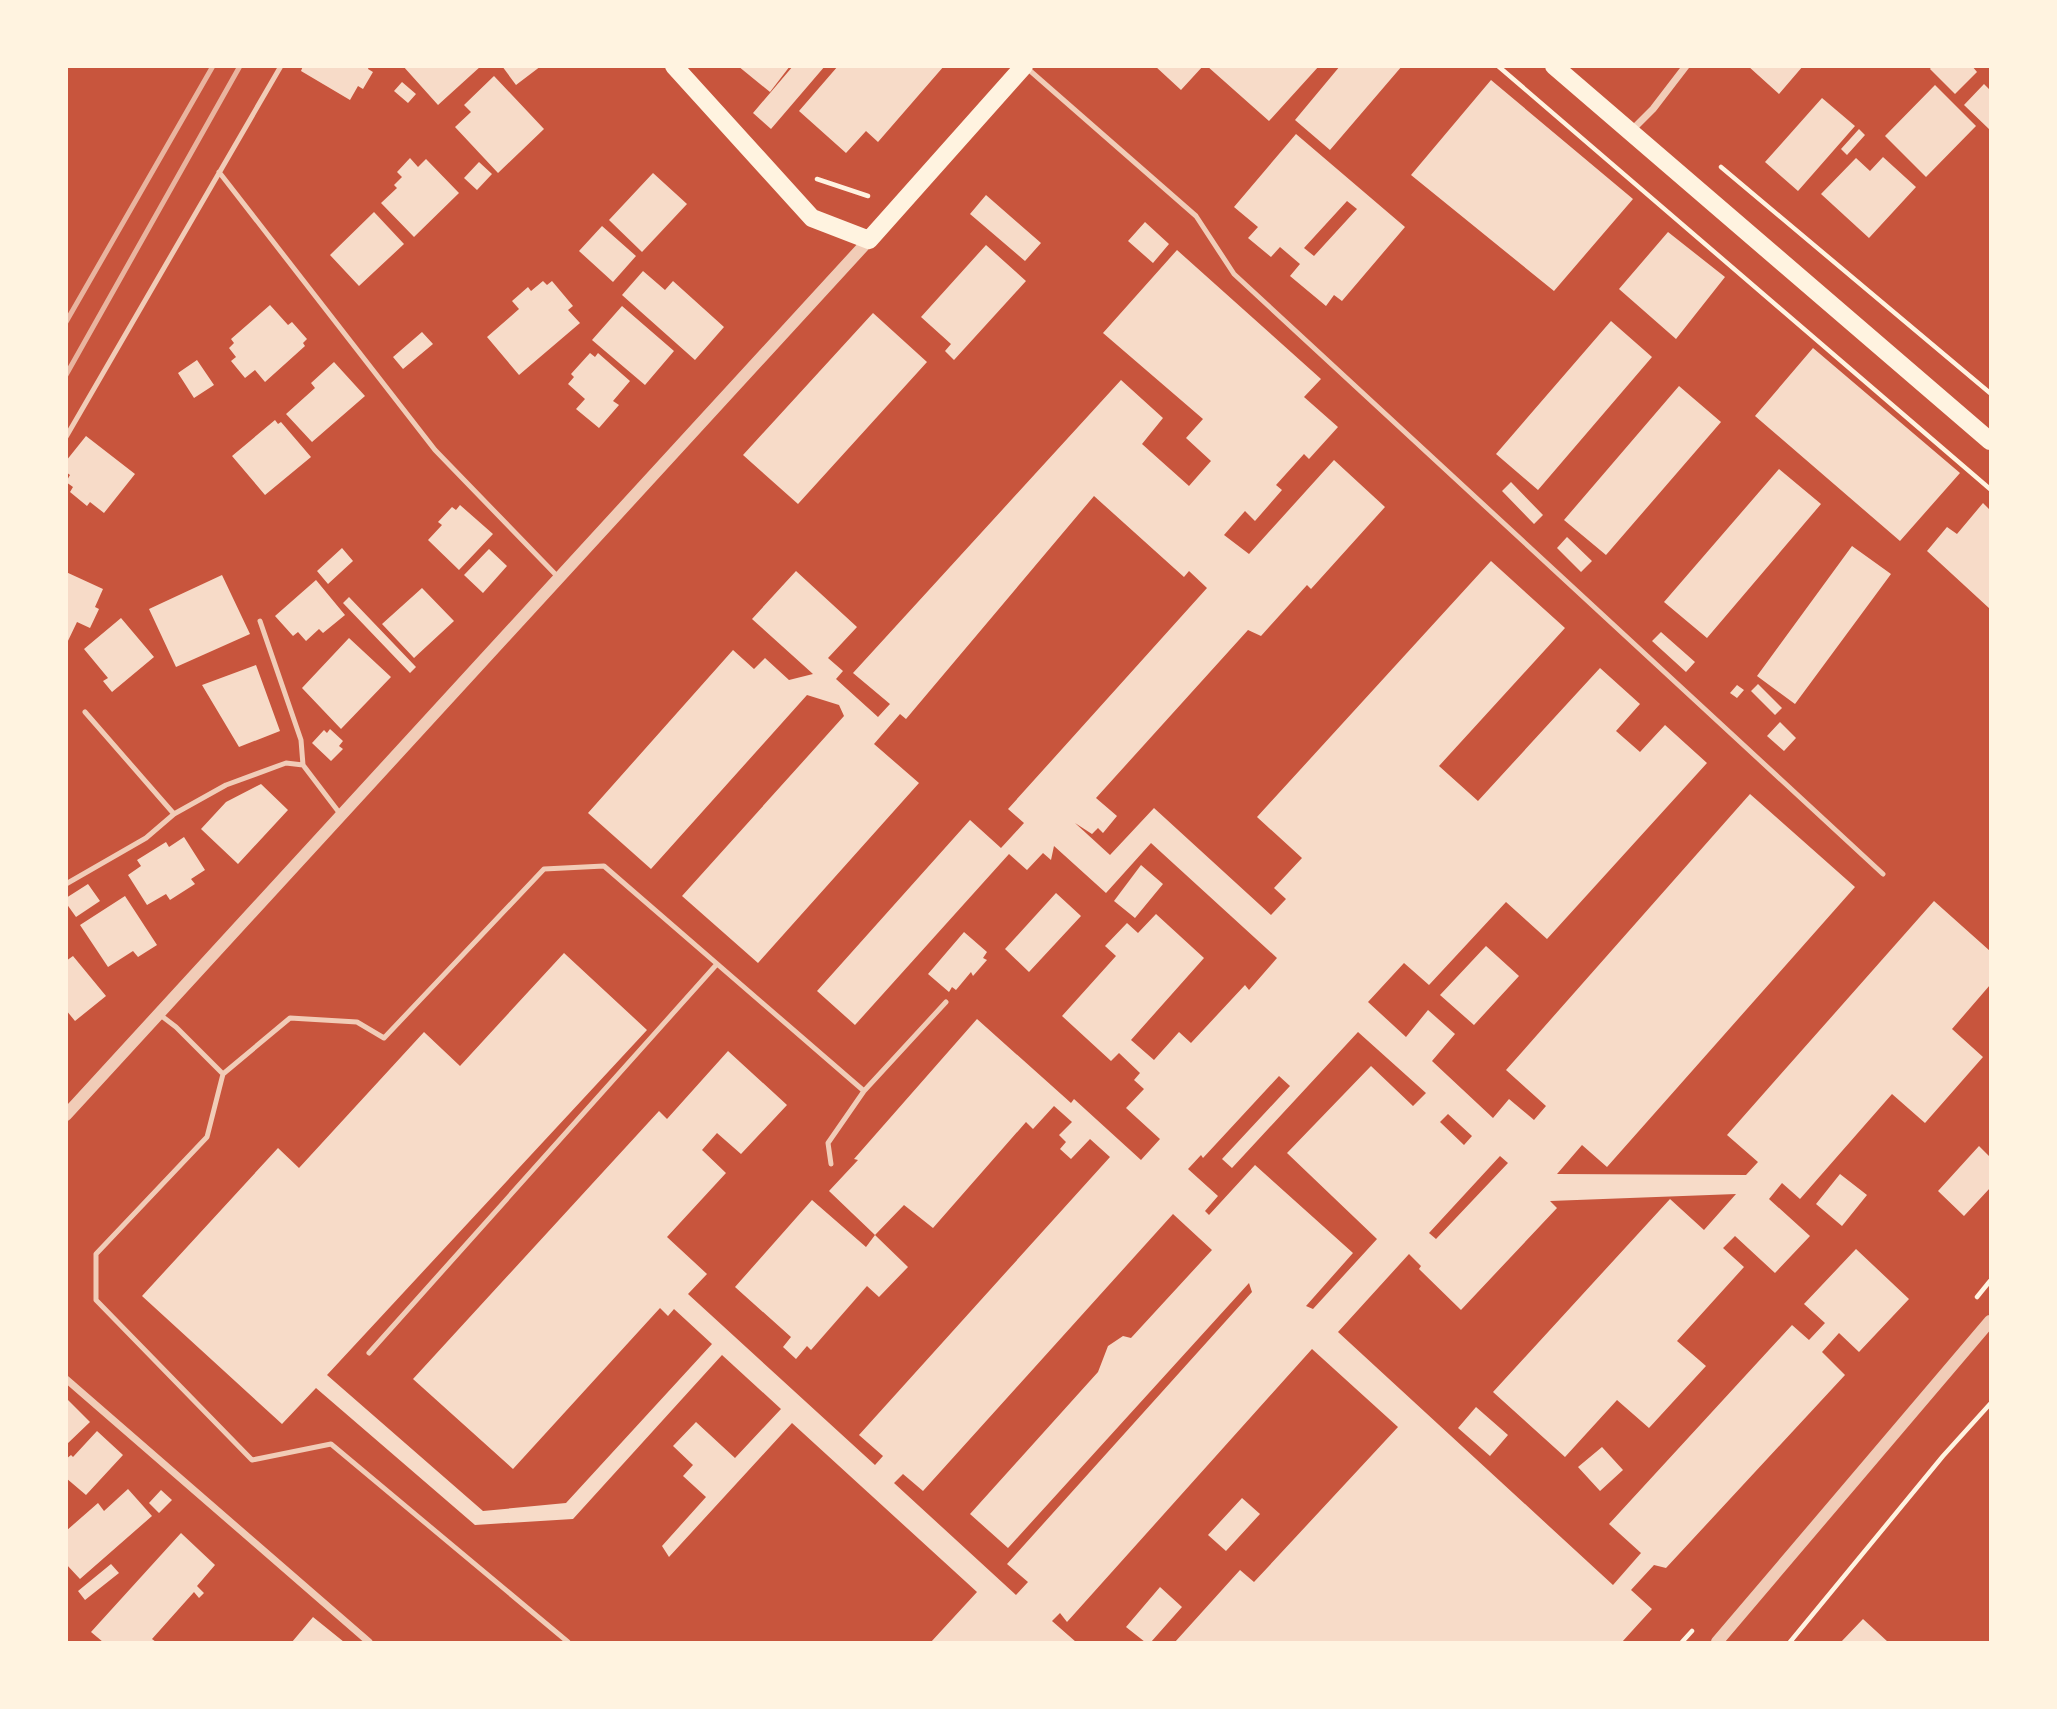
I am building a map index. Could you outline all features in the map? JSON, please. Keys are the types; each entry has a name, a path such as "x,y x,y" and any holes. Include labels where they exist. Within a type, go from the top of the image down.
{"main road":[{"path":"674,66 811,218 869,240 1025,66"},
{"path":"1554,66 1990,441"}],"street":[{"path":"1631,132 1653,109 1686,66"},
{"path":"66,1115 869,240"},
{"path":"1717,1643 1990,1321"},
{"path":"66,1379 369,1643"}],"lane":[{"path":"66,437 281,66"},
{"path":"1025,66 1196,216 1234,274 1883,874"},
{"path":"219,172 435,450 558,578"},
{"path":"260,621 301,740 303,765 341,815"},
{"path":"85,712 174,814"},
{"path":"66,884 146,838 174,814 226,785 286,763 303,765"},
{"path":"568,1643 331,1444 251,1460 96,1300 96,1254 207,1137 223,1074 290,1018 357,1022 384,1038 544,869 604,866 864,1091"},
{"path":"369,1353 717,964"},
{"path":"831,1164 828,1143 864,1091 946,1002"},
{"path":"159,1014 176,1027 223,1074"}],"path":[{"path":"1499,66 1990,489"},
{"path":"1716,162 1990,393"},
{"path":"808,176 867,197 876,187"},
{"path":"1790,1643 1943,1456 1990,1404"}],"building":[{"path":"303,66 369,66 368,69 373,72 363,89 358,86 350,100 301,71"},
{"path":"403,66 481,66 438,105"},
{"path":"502,66 541,66 516,85"},
{"path":"738,66 790,66 770,92"},
{"path":"793,66 825,66 771,129 753,113"},
{"path":"838,66 944,66 878,142 866,131 846,153 799,111"},
{"path":"1155,66 1203,66 1181,90"},
{"path":"1207,66 1319,66 1269,121"},
{"path":"1340,66 1402,66 1330,150 1295,120"},
{"path":"1748,66 1803,66 1779,94"},
{"path":"1932,66 1972,66 1977,72 1955,94 1930,69"},
{"path":"494,76 544,129 498,173 455,127 471,112 464,105"},
{"path":"1491,80 1633,199 1554,291 1411,175"},
{"path":"402,82 416,94 408,103 394,91"},
{"path":"1984,84 1990,90 1990,130 1964,105"},
{"path":"1935,85 1976,126 1926,177 1885,136"},
{"path":"1822,98 1855,126 1798,191 1765,162"},
{"path":"1859,129 1865,135 1847,155 1841,149"},
{"path":"1296,134 1405,227 1342,301 1334,295 1326,306 1290,276 1300,264 1280,247 1271,257 1248,238 1258,227 1234,207","holes":["1347,201 1357,209 1314,256 1304,248"]},
{"path":"1883,157 1916,187 1869,238 1821,194 1856,158 1870,171"},
{"path":"410,158 418,167 426,159 459,193 414,237 381,203 397,188 394,185 402,177 397,172"},
{"path":"479,162 492,174 477,190 464,178"},
{"path":"653,173 687,204 642,252 609,220"},
{"path":"986,195 1041,243 1025,261 970,214"},
{"path":"374,212 404,244 359,286 330,255"},
{"path":"1145,222 1169,244 1153,263 1128,241"},
{"path":"602,226 636,256 613,282 579,251"},
{"path":"1668,232 1725,277 1676,339 1619,289"},
{"path":"986,245 1026,281 954,360 945,351 951,344 921,317"},
{"path":"1177,250 1321,379 1304,397 1338,427 1309,459 1304,454 1276,485 1282,490 1255,521 1245,511 1224,535 1249,554 1334,460 1385,507 1311,589 1307,585 1261,636 1248,630 1096,798 1117,816 1103,833 1098,828 1092,834 1075,823 1110,855 1154,808 1271,915 1286,899 1274,888 1302,858 1257,817 1491,561 1565,628 1439,766 1478,801 1600,668 1640,704 1616,731 1640,752 1665,725 1707,763 1547,939 1506,902 1429,985 1404,963 1368,1002 1406,1037 1428,1010 1455,1034 1432,1061 1493,1118 1509,1099 1534,1120 1546,1106 1506,1070 1750,794 1855,887 1607,1167 1582,1145 1557,1174 1746,1175 1758,1162 1727,1135 1934,901 1990,951 1990,985 1952,1029 1983,1057 1925,1123 1892,1094 1800,1199 1782,1183 1769,1199 1810,1236 1775,1273 1735,1236 1723,1248 1744,1267 1677,1341 1706,1366 1649,1428 1617,1400 1565,1457 1493,1392 1670,1199 1704,1230 1736,1194 1550,1201 1557,1208 1461,1310 1419,1269 1421,1266 1409,1254 1338,1332 1613,1585 1641,1553 1609,1524 1792,1325 1809,1340 1825,1323 1804,1304 1856,1249 1909,1299 1859,1352 1839,1333 1822,1352 1845,1375 1666,1568 1654,1565 1631,1590 1652,1609 1622,1642 1175,1642 1240,1570 1254,1582 1398,1427 1312,1349 1067,1622 1060,1613 1052,1621 1076,1642 931,1642 977,1592 792,1423 669,1557 662,1546 706,1497 683,1476 693,1465 673,1446 696,1422 735,1458 781,1409 722,1355 573,1519 475,1525 316,1388 282,1424 142,1296 278,1148 299,1168 424,1032 460,1066 564,953 647,1030 327,1375 483,1511 566,1503 712,1344 674,1309 668,1316 660,1308 513,1469 413,1379 659,1111 667,1119 728,1051 787,1105 741,1154 717,1133 702,1150 726,1173 667,1237 707,1274 688,1294 875,1465 883,1456 859,1435 1110,1157 1090,1139 1071,1159 1060,1149 1066,1142 1059,1135 1072,1122 1054,1106 1033,1129 1026,1122 933,1228 904,1205 875,1235 829,1191 858,1160 854,1159 977,1019 1071,1103 1074,1099 1141,1160 1160,1139 1126,1108 1144,1089 1134,1080 1140,1073 1119,1053 1111,1061 1062,1016 1116,956 1105,946 1127,923 1138,933 1156,914 1204,958 1131,1040 1154,1060 1179,1032 1191,1043 1245,985 1249,990 1277,958 1151,843 1106,893 1054,846 1051,860 1043,853 1027,870 1009,854 855,1025 817,991 970,820 1001,848 1024,823 1008,809 1207,588 1189,571 1184,577 1094,496 906,719 900,714 874,744 919,783 758,963 682,896 844,716 839,705 807,695 651,869 588,813 733,650 754,669 765,658 789,680 813,674 752,619 796,571 857,627 828,658 843,671 836,679 878,717 890,704 853,673 1121,380 1163,418 1142,444 1189,486 1211,461 1186,438 1203,419 1103,333","holes":["1358,1032 1426,1093 1413,1106 1371,1066 1287,1153 1377,1239 1313,1309 1306,1306 1353,1253 1255,1165 1209,1215 1205,1211 1218,1196 1188,1169 1201,1155 1203,1158 1279,1076 1290,1086 1222,1159 1232,1168","1448,1114 1472,1136 1464,1145 1440,1122","1500,1156 1508,1163 1436,1239 1429,1233","1173,1214 1212,1250 1131,1338 1123,1336 1108,1346 1098,1372 970,1514 1008,1548 1249,1283 1252,1292 1007,1564 1028,1582 1016,1595 894,1483 903,1474 923,1491"]},
{"path":"643,271 665,290 673,281 724,327 695,360 622,295"},
{"path":"543,281 547,285 552,281 573,306 568,310 580,323 519,375 487,337 519,309 512,301 528,287 531,291"},
{"path":"270,305 288,325 292,322 307,339 303,343 305,346 265,382 255,370 245,378 231,361 236,357 229,348 234,343 231,339"},
{"path":"622,306 674,351 645,385 592,340"},
{"path":"873,313 927,362 798,504 743,455"},
{"path":"1611,321 1652,357 1538,490 1496,454"},
{"path":"422,332 433,344 403,369 393,357"},
{"path":"1813,348 1960,473 1900,541 1755,416"},
{"path":"590,353 595,357 598,353 630,381 613,401 619,405 599,428 576,409 585,399 568,384 574,377 571,374"},
{"path":"197,360 214,385 194,398 178,373"},
{"path":"334,362 365,396 312,442 286,414 315,388 311,383"},
{"path":"1679,386 1721,422 1606,555 1564,520"},
{"path":"275,420 278,424 281,422 311,457 265,495 232,456"},
{"path":"86,436 135,474 104,513 90,502 87,506 70,492 73,487 66,482 70,475 66,472 66,461"},
{"path":"1779,469 1821,504 1707,638 1664,602"},
{"path":"1511,482 1543,515 1534,524 1502,491"},
{"path":"1983,503 1990,510 1990,609 1927,551 1947,527 1957,534"},
{"path":"460,505 493,534 459,570 428,540 442,525 438,522 452,507 456,510"},
{"path":"1567,537 1592,561 1581,572 1557,548"},
{"path":"1852,546 1891,574 1795,704 1757,676"},
{"path":"342,548 353,561 328,584 317,571"},
{"path":"489,549 507,566 483,593 464,575"},
{"path":"66,572 103,589 95,607 99,609 90,628 77,622 66,645"},
{"path":"222,575 250,634 176,667 149,609"},
{"path":"316,580 345,615 323,633 319,629 306,641 298,632 293,636 275,616"},
{"path":"422,588 454,621 414,658 382,624"},
{"path":"349,597 416,667 410,673 343,603"},
{"path":"121,618 154,657 112,692 103,681 108,678 84,649"},
{"path":"1661,632 1695,662 1686,672 1652,641"},
{"path":"349,638 391,677 341,729 302,688"},
{"path":"256,665 280,731 239,747 202,685"},
{"path":"1758,684 1782,708 1775,715 1751,691"},
{"path":"1737,685 1744,690 1737,698 1730,693"},
{"path":"1780,722 1796,738 1784,751 1767,736"},
{"path":"330,729 343,741 339,746 343,749 331,761 312,743 324,730 327,733"},
{"path":"261,784 288,810 238,864 201,829 226,802"},
{"path":"184,837 205,870 191,879 195,884 170,900 166,894 147,905 128,875 141,866 137,860 166,842 169,847"},
{"path":"1141,865 1163,884 1135,918 1114,901"},
{"path":"88,884 100,901 76,917 66,903 66,898"},
{"path":"1056,893 1081,916 1029,972 1005,949"},
{"path":"125,896 157,945 138,957 133,951 108,967 80,925"},
{"path":"964,932 987,952 983,958 987,960 973,976 971,972 956,990 952,987 949,992 928,974"},
{"path":"1486,946 1519,976 1474,1025 1440,995"},
{"path":"73,956 106,996 75,1021 66,1010 66,961"},
{"path":"1979,1146 1990,1157 1990,1188 1964,1216 1938,1191"},
{"path":"1840,1174 1867,1195 1842,1226 1816,1204"},
{"path":"812,1200 866,1247 875,1235 908,1267 879,1297 867,1286 811,1350 807,1346 796,1359 783,1347 791,1337 735,1287"},
{"path":"66,1398 90,1422 66,1445"},
{"path":"1476,1407 1508,1435 1490,1456 1458,1428"},
{"path":"97,1431 123,1455 86,1495 66,1478 66,1459 71,1455 73,1457"},
{"path":"1602,1447 1623,1470 1600,1491 1578,1467"},
{"path":"128,1489 152,1516 80,1579 66,1564 66,1531 98,1503 104,1511"},
{"path":"161,1490 172,1500 159,1513 149,1503"},
{"path":"1242,1498 1260,1514 1226,1551 1208,1535"},
{"path":"181,1533 215,1565 197,1586 204,1593 199,1598 194,1592 152,1639 156,1642 103,1642 91,1632"},
{"path":"111,1564 119,1573 85,1600 78,1591"},
{"path":"1160,1587 1182,1607 1151,1642 1145,1642 1126,1627"},
{"path":"313,1617 344,1642 292,1642"},
{"path":"1863,1619 1888,1642 1841,1642"}],"railway":[{"path":"66,322 213,66"},
{"path":"66,375 240,66"}]}
